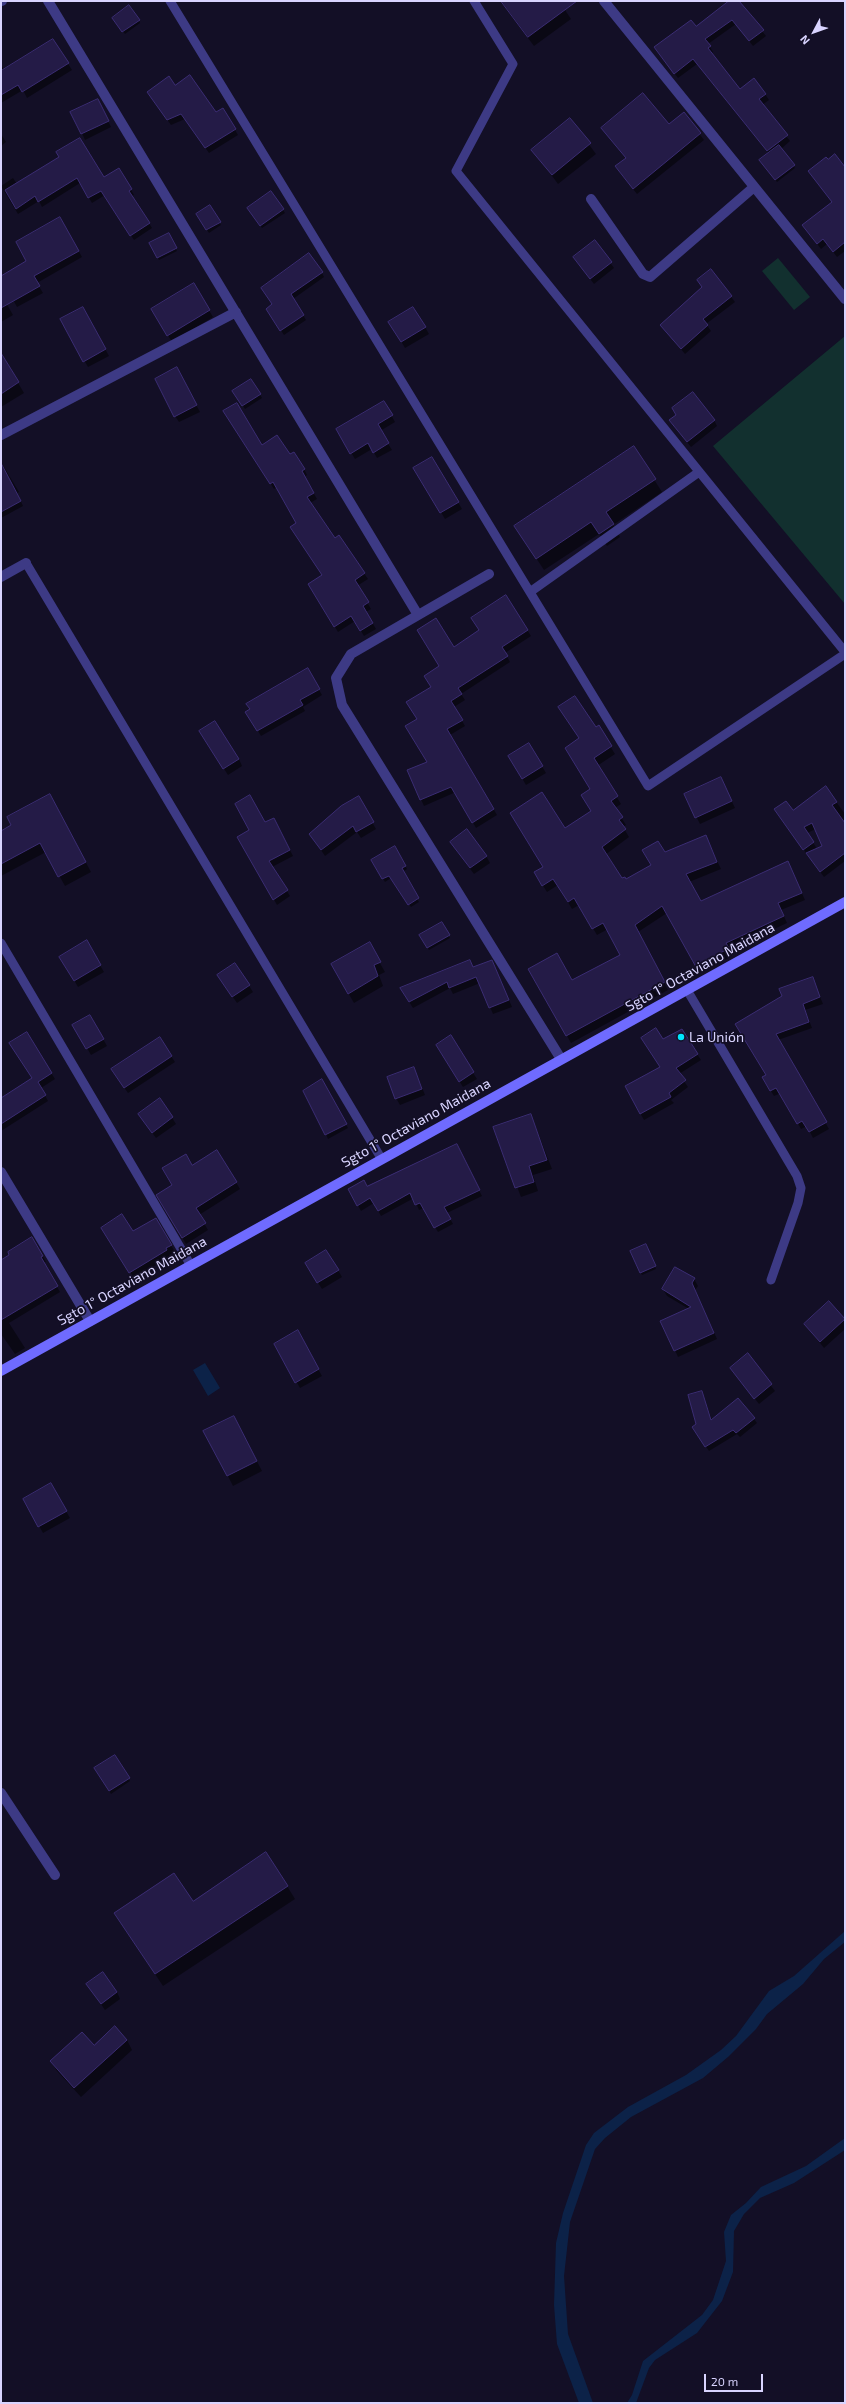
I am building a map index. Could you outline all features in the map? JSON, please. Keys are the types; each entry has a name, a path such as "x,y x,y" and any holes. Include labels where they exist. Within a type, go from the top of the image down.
{"main road":[{"name":"Sgto 1° Octaviano Maidana","path":"1,1371 190,1264 845,902"}],"street":[{"path":"48,1 418,615"},
{"path":"604,1 845,299"},
{"path":"591,199 643,274 650,277 754,186"},
{"path":"1,435 236,312"},
{"path":"1,577 26,563"},
{"path":"489,574 351,654 336,678 342,705 561,1059"},
{"path":"1,1172 90,1320"},
{"path":"1,1793 55,1875"}],"lane":[{"path":"170,1 648,786 845,653 456,171 514,64 474,1"},
{"path":"530,592 699,472"},
{"path":"26,563 381,1158"},
{"path":"1,943 190,1264"},
{"path":"687,990 797,1176 801,1188 798,1203 771,1280"}],"green space":[{"path":"778,258 810,297 794,310 762,271"},
{"path":"845,336 845,604 713,446"}],"water":[{"path":"205,1363 220,1388 208,1396 193,1370"},
{"path":"845,1931 845,1942 824,1959 803,1984 767,2014 756,2029 728,2057 703,2078 631,2117 605,2138 595,2149 570,2222 564,2276 568,2334 593,2403 579,2403 557,2344 554,2305 556,2243 563,2213 586,2145 594,2133 628,2107 686,2075 721,2050 736,2036 769,1991 794,1976"},
{"path":"845,2138 845,2150 794,2183 760,2198 744,2214 734,2231 733,2272 722,2301 697,2333 655,2360 649,2368 636,2403 627,2403 632,2395 643,2361 702,2315 713,2300 726,2261 724,2232 731,2215 746,2203 761,2187 806,2166"}],"building":[{"path":"501,1 577,1 528,37"},
{"path":"729,1 739,1 764,30 749,41 732,20 705,39 711,46 708,48 740,89 754,78 766,94 759,99 788,135 767,151 693,59 674,74 654,47 691,20 696,26"},
{"path":"129,5 140,20 122,32 112,18"},
{"path":"53,39 69,63 22,92 18,85 1,95 1,71"},
{"path":"190,75 216,112 223,108 236,129 205,148 181,114 167,120 147,92 169,76 175,85"},
{"path":"643,93 669,124 684,112 701,133 633,189 615,166 626,158 601,128"},
{"path":"98,99 109,121 81,134 70,112"},
{"path":"570,118 591,143 552,175 531,150"},
{"path":"80,138 104,177 119,168 132,189 129,191 150,223 130,236 101,191 88,198 77,178 38,202 35,196 16,209 5,190 59,157 56,152"},
{"path":"779,145 795,165 775,180 759,160"},
{"path":"835,154 845,167 845,242 833,252 823,239 817,244 802,225 832,202 808,171 826,157 828,159"},
{"path":"271,191 284,209 260,226 247,208"},
{"path":"210,205 221,222 206,230 196,214"},
{"path":"60,217 79,251 34,276 40,286 1,308 1,276 26,261 16,242"},
{"path":"169,233 177,248 157,258 149,243"},
{"path":"595,240 612,262 590,279 573,257"},
{"path":"309,253 323,272 291,294 304,315 280,331 266,309 272,304 261,288"},
{"path":"711,269 732,296 703,319 708,325 681,349 660,325 702,287 697,280"},
{"path":"194,283 210,310 167,336 151,309"},
{"path":"83,307 106,349 83,362 60,319"},
{"path":"413,307 426,327 401,342 388,322"},
{"path":"1,353 19,382 1,394"},
{"path":"177,367 197,405 174,417 155,379"},
{"path":"251,379 261,394 242,406 232,391"},
{"path":"693,392 715,420 687,442 669,420 676,415 672,408"},
{"path":"384,401 393,415 378,424 389,443 373,453 368,443 350,454 336,429"},
{"path":"237,403 262,445 277,435 290,454 294,452 305,469 302,471 314,493 307,497 335,538 339,535 365,573 355,580 369,602 363,606 373,623 360,631 351,616 334,627 308,584 322,575 290,527 296,523 273,482 270,484 223,411"},
{"path":"634,446 656,479 606,512 614,524 599,534 591,522 536,559 514,526"},
{"path":"432,457 459,502 440,513 413,468"},
{"path":"1,463 21,501 1,512"},
{"path":"506,595 528,630 502,647 508,656 458,688 462,694 451,701 463,720 447,729 494,809 472,823 451,787 420,800 407,770 427,762 405,726 417,719 406,702 431,687 424,676 439,666 417,630 436,618 454,647 479,630 471,618"},
{"path":"308,668 320,689 300,700 303,705 257,731 245,712 250,709 246,704"},
{"path":"575,696 596,727 599,725 612,746 594,758 618,796 611,801 623,817 619,820 626,829 602,847 622,878 625,877 626,879 651,865 642,850 658,841 665,852 706,835 717,862 686,874 701,901 788,861 802,893 778,903 784,916 726,943 729,948 696,967 662,906 635,925 665,982 566,1036 528,969 557,953 572,980 620,955 603,923 592,929 574,898 568,902 553,879 542,886 534,872 543,867 510,813 542,792 565,828 591,811 581,795 590,789 565,748 579,738 558,707"},
{"path":"215,721 239,759 223,769 199,731"},
{"path":"529,743 543,766 522,779 508,756"},
{"path":"721,777 732,801 695,818 684,794"},
{"path":"826,786 837,802 832,805 845,823 845,853 820,872 806,853 822,846 812,823 804,827 814,842 803,850 774,809 786,801 793,810"},
{"path":"50,794 86,862 58,877 40,843 1,864 1,831 11,825 7,817"},
{"path":"250,795 265,822 274,818 290,850 269,861 288,890 273,900 237,837 249,830 235,804"},
{"path":"359,796 374,822 356,832 353,826 321,850 309,834 341,806"},
{"path":"467,829 487,856 470,868 450,842"},
{"path":"395,846 406,866 402,868 419,898 408,905 389,876 382,879 371,860"},
{"path":"442,922 450,935 427,948 419,935"},
{"path":"87,940 101,965 74,981 59,957"},
{"path":"370,942 381,962 374,965 378,976 348,994 331,964"},
{"path":"470,960 473,967 492,960 509,1000 489,1008 476,977 449,988 447,982 409,1002 400,988"},
{"path":"235,963 250,985 232,997 217,975"},
{"path":"813,977 820,997 803,1004 809,1022 776,1034 827,1122 809,1132 802,1121 797,1124 776,1088 770,1091 762,1077 766,1075 735,1024 782,996 779,989"},
{"path":"90,1015 104,1039 86,1049 72,1025"},
{"path":"656,1028 663,1039 682,1029 698,1054 676,1068 686,1080 669,1093 671,1097 640,1114 625,1086 660,1067 641,1038"},
{"path":"27,1032 52,1073 38,1082 46,1095 1,1124 1,1098 32,1078 9,1043"},
{"path":"451,1035 474,1072 459,1082 436,1045"},
{"path":"160,1037 172,1056 124,1088 111,1069"},
{"path":"414,1067 422,1089 395,1099 387,1077"},
{"path":"322,1079 347,1124 325,1135 303,1091"},
{"path":"160,1098 173,1117 152,1133 138,1114"},
{"path":"531,1114 547,1160 529,1166 534,1182 515,1188 493,1127"},
{"path":"457,1144 480,1190 444,1207 451,1219 434,1228 420,1203 415,1205 410,1193 378,1211 370,1198 357,1206 348,1189 364,1180 367,1186"},
{"path":"217,1150 237,1182 196,1208 206,1223 182,1238 156,1195 172,1185 162,1168 186,1154 192,1165"},
{"path":"122,1214 133,1231 156,1218 172,1245 166,1248 167,1250 129,1273 101,1228"},
{"path":"32,1237 43,1256 41,1257 58,1286 1,1320 1,1260 9,1255 8,1252"},
{"path":"646,1244 656,1266 640,1273 630,1251"},
{"path":"326,1250 339,1270 317,1283 305,1263"},
{"path":"675,1267 695,1278 692,1283 714,1333 674,1351 660,1321 691,1307 662,1289"},
{"path":"829,1301 845,1319 820,1342 804,1324"},
{"path":"298,1330 319,1369 295,1383 274,1344"},
{"path":"748,1353 772,1384 754,1399 730,1368"},
{"path":"702,1391 711,1420 738,1398 755,1418 736,1433 733,1430 705,1447 692,1427 696,1424 688,1395"},
{"path":"234,1416 257,1461 227,1476 203,1431"},
{"path":"51,1483 67,1511 38,1527 23,1499"},
{"path":"115,1755 130,1778 109,1791 94,1768"},
{"path":"266,1852 288,1886 155,1974 114,1913 174,1873 193,1901"},
{"path":"103,1972 117,1992 101,2004 86,1984"},
{"path":"115,2026 127,2040 74,2088 50,2061 82,2032 94,2045"}],"place":[{"name":"La Unión","path":"681,1037"}]}
